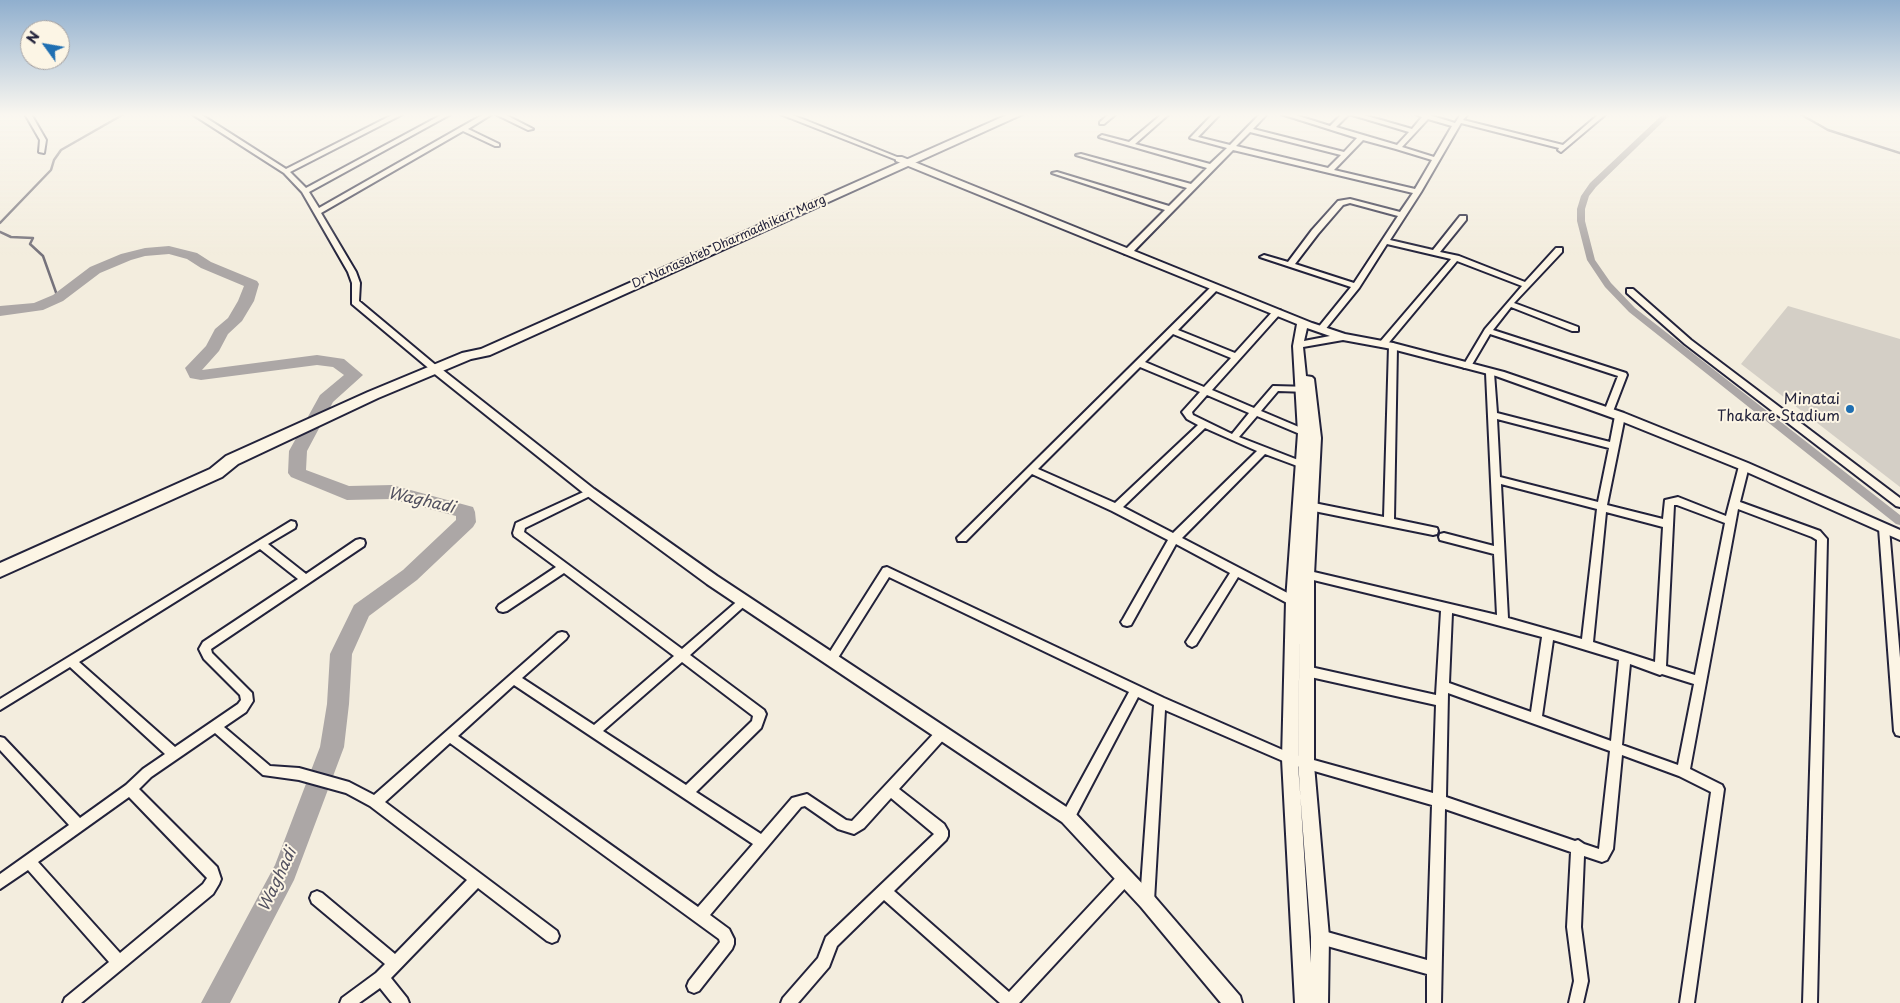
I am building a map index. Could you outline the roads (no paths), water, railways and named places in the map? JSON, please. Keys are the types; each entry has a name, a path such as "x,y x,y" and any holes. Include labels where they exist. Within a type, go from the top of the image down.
{"main road":[{"name":"Dr Nanasaheb Dharmadhikari Marg","path":"0,558 210,465 232,460 372,395 467,356 485,352 903,161"},
{"name":"Dr Nanasaheb Dharmadhikari Marg","path":"0,570 216,474 232,460"}],"street":[{"path":"268,161 286,172 305,191 352,272 356,283 355,302 434,369 590,492 745,601 1068,817 1147,901 1233,1003"},
{"path":"286,172 308,161"},
{"path":"305,191 361,161"},
{"path":"317,212 407,161"},
{"path":"903,161 1343,337 1388,345 1467,366 1490,373 1498,378 1616,416 1743,468 1884,531 1900,540"},
{"path":"1100,161 1192,187"},
{"path":"1189,161 1212,167"},
{"path":"1128,252 1218,161"},
{"path":"1288,161 1417,192"},
{"path":"1330,171 1340,161"},
{"path":"1304,1003 1314,991 1320,937 1306,765 1306,671 1301,574 1310,435 1298,346 1311,325 1356,286 1417,192 1434,161"},
{"path":"1055,173 1170,209"},
{"path":"1290,265 1315,232 1342,203 1350,201 1402,215"},
{"path":"1436,252 1463,218"},
{"path":"1386,241 1456,258 1527,285"},
{"path":"1467,366 1488,331 1508,304 1559,250"},
{"path":"1264,257 1356,286"},
{"path":"1389,522 1388,345 1456,258"},
{"path":"962,538 1139,362 1174,331 1216,287"},
{"path":"1630,291 1688,342 1900,503"},
{"path":"1508,304 1575,329"},
{"path":"1277,312 1187,412 1190,417 1233,438 1308,467"},
{"path":"1305,389 1305,344 1311,325"},
{"path":"1174,331 1237,357"},
{"path":"1488,331 1624,375 1602,505 1587,645"},
{"path":"1305,344 1343,337"},
{"path":"1139,362 1310,435"},
{"path":"1490,373 1503,621"},
{"path":"1233,438 1276,388 1305,389"},
{"path":"1492,415 1613,446"},
{"path":"1116,508 1204,424"},
{"path":"1127,622 1174,539 1263,450"},
{"path":"1683,772 1730,521 1743,468"},
{"path":"1031,470 1116,508 1293,601"},
{"path":"1495,479 1602,505 1667,524"},
{"path":"590,492 520,526 518,533 760,714 757,724 686,793"},
{"path":"1660,670 1669,503 1678,501 1730,521"},
{"path":"1734,504 1816,534 1822,539 1810,1003"},
{"path":"1306,506 1433,530"},
{"path":"0,705 291,525"},
{"path":"1884,531 1900,535"},
{"path":"1884,531 1900,731"},
{"path":"1444,537 1500,552"},
{"path":"0,882 130,789 147,773 242,708 246,704 247,698 244,691 208,656 205,649 207,645 360,543"},
{"path":"261,544 305,579"},
{"path":"503,608 564,567"},
{"path":"832,658 887,571 1160,702 1290,759 1440,801 1578,846 1602,856 1606,849 1626,658"},
{"path":"1192,642 1236,572"},
{"path":"1301,574 1293,601 1290,759 1314,991"},
{"path":"1301,574 1503,621 1587,645 1699,681"},
{"path":"594,732 745,601"},
{"path":"1434,1003 1442,701 1447,609"},
{"path":"1536,719 1548,634"},
{"path":"375,802 562,636"},
{"path":"71,661 174,754"},
{"path":"1306,671 1442,701"},
{"path":"514,679 762,842"},
{"path":"1443,686 1683,772 1718,789 1687,1003"},
{"path":"1068,817 1136,690"},
{"path":"1147,901 1160,702"},
{"path":"216,727 267,771 299,774 349,788 375,802 552,936"},
{"path":"699,916 797,802 802,800 812,803 843,825 854,828 860,824 942,733"},
{"path":"449,736 724,934 727,944 694,986"},
{"path":"0,742 79,826"},
{"path":"70,1003 208,889 214,879 212,872 130,789"},
{"path":"788,1003 824,962 831,942 938,840 941,831 890,790"},
{"path":"1576,1003 1581,981 1574,927 1578,846"},
{"path":"29,862 119,962"},
{"path":"884,891 1010,1002 1125,878"},
{"path":"347,1003 381,978 477,879"},
{"path":"317,898 395,963"},
{"path":"1320,937 1434,969"},
{"path":"381,978 402,1003"}],"waterway":[{"path":"0,223 51,170 54,161"},
{"path":"1619,161 1593,185 1585,196 1581,209 1581,221 1591,260 1608,285 1632,310 1900,521"},
{"path":"0,232 11,237 33,238 30,244 43,256 58,298"},
{"name":"Waghadi","path":"0,311 38,307 58,298 95,270 126,257 145,252 169,250 192,256 206,265 252,284 246,301 234,321 221,332 213,348 193,368 196,374 201,375 317,360 338,363 355,375 326,399 298,451 297,473 347,493 392,492 466,512 466,522 410,575 361,611 341,654 338,704 332,747 285,871 215,1003"}],"place":[{"name":"Minatai Thakare Stadium","path":"1850,409"}]}
